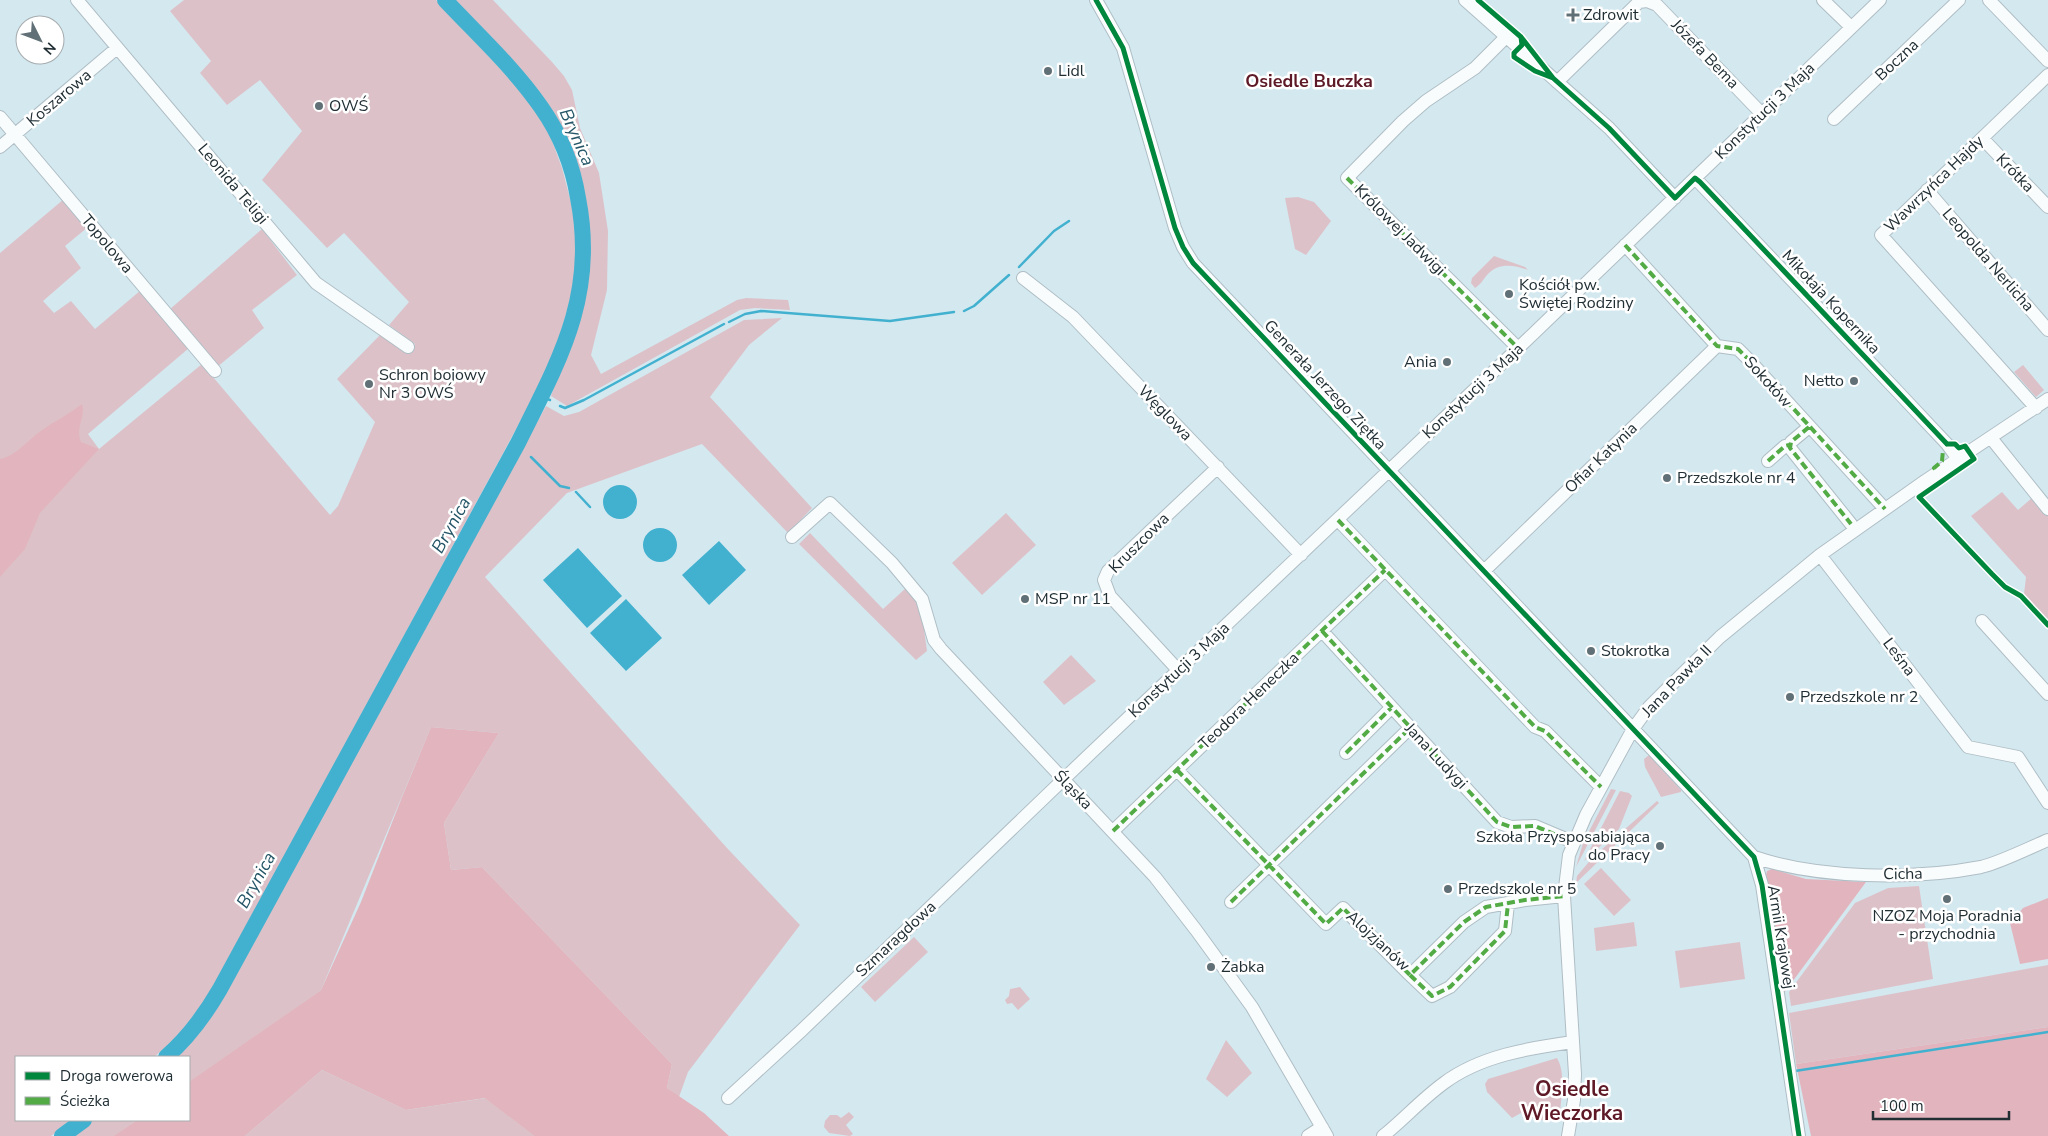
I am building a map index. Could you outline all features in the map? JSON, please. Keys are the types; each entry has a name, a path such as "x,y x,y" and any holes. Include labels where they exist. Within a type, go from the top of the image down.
{"street":[{"name":"Leonida Teligi","path":"77,0 316,283 408,347"},
{"name":"Generała Jerzego Ziętka","path":"1096,0 1122,48 1170,214 1183,247 1208,280 1485,570 1633,729"},
{"path":"1465,0 1505,38 1609,128 1674,198"},
{"name":"Józefa Bema","path":"1557,82 1639,2 1647,0 1657,5 1682,29 1762,114"},
{"path":"1823,0 1851,27"},
{"name":"Konstytucji 3 Maja","path":"1064,781 1880,0"},
{"name":"Boczna","path":"1834,120 1960,0"},
{"path":"1989,0 2048,61"},
{"name":"Królowej Jadwigi","path":"1505,38 1476,68 1426,101 1403,121 1348,178 1518,348"},
{"name":"Koszarowa","path":"0,147 117,48"},
{"name":"Wawrzyńca Hajdy","path":"2036,408 1881,235 2048,75"},
{"name":"Topolowa","path":"0,117 215,371"},
{"name":"Krótka","path":"1982,138 2048,207"},
{"name":"Mikołaja Kopernika","path":"1695,178 1849,339 1947,444 1958,459"},
{"name":"Leopolda Nerlicha","path":"1927,190 2048,330"},
{"path":"1625,245 1717,346"},
{"name":"Węglowa","path":"1023,278 1074,317 1301,555"},
{"name":"Sokołów","path":"1717,346 1738,349 1885,509"},
{"name":"Ofiar Katynia","path":"1485,570 1717,346"},
{"name":"Jana Pawła II","path":"1568,1136 1575,1090 1564,896 1566,869 1573,842 1633,729 1649,707 1720,637 1820,555 2048,399"},
{"path":"1768,461 1809,427"},
{"path":"1992,438 2048,509"},
{"path":"1789,445 1851,524"},
{"name":"Kruszcowa","path":"1178,670 1110,596 1104,580 1112,568 1218,467"},
{"name":"Śląska","path":"792,537 830,503 892,562 922,599 934,640 948,658 1113,831 1155,877 1189,920 1252,1007 1325,1132"},
{"path":"1338,520 1535,727 1546,730 1601,787"},
{"name":"Leśna","path":"1820,555 1968,747 2018,757 2048,803"},
{"name":"Teodora Heneczka","path":"1113,831 1385,570"},
{"path":"1982,621 2048,694"},
{"name":"Jana Ludygi","path":"1322,631 1497,822 1511,827 1535,826 1573,842"},
{"path":"1346,753 1391,708"},
{"path":"1231,902 1410,728"},
{"name":"Armii Krajowej","path":"1633,729 1754,857 1762,885 1799,1136"},
{"name":"Alojzjanów","path":"1177,770 1326,924 1343,908 1410,975 1474,914 1486,907 1564,896"},
{"name":"Szmaragdowa","path":"728,1098 1064,781"},
{"name":"Cicha","path":"1754,857 1785,866 1813,871 1893,875 1924,874 1982,867 2048,840"},
{"path":"1410,975 1432,996 1450,987 1505,931 1508,904"},
{"path":"1383,1136 1442,1084 1464,1070 1528,1049 1573,1042"},
{"path":"1308,1136 1325,1132"}],"shaded area":[{"path":"184,0 436,0 525,95 546,124 562,168 575,218 576,279 552,363 207,999 180,1035 155,1056 15,1056 15,1121 72,1121 51,1136 0,1136 0,253 64,199 88,227 65,246 81,268 43,301 54,313 71,301 95,329 141,290 189,348 88,434 99,449 202,364 330,515 338,506 375,422 337,379 380,335 408,354 415,344 389,325 409,302 344,233 327,248 262,180 302,131 260,80 227,105 200,73 211,61 170,11"},
{"path":"452,0 493,0 552,62 564,76 572,90 580,128 599,173 608,231 607,290 591,355 601,374 737,300 746,298 788,300 790,310 755,308 740,310 567,406 551,396 574,333 584,295 587,237 583,207 576,178 567,150 539,97 514,64"},
{"path":"1298,197 1314,202 1331,221 1306,255 1295,249 1285,198"},
{"path":"262,229 297,275 252,310 264,328 216,368 169,310"},
{"path":"1494,256 1525,267 1528,270 1512,266 1501,266 1491,271 1475,288 1471,283 1472,278"},
{"path":"782,318 749,345 710,397 812,508 788,533 702,444 567,493 485,577 727,848 800,925 688,1072 679,1097 667,1088 672,1064 482,867 451,870 444,823 499,733 431,727 321,990 190,1082 190,1056 177,1056 211,1014 546,406 564,416 579,412 744,320"},
{"path":"2023,365 2044,390 2036,397 2014,372"},
{"path":"82,404 83,413 79,437 81,442 99,449 40,513 25,549 0,577 0,459 17,451 42,430"},
{"path":"2002,492 2018,510 2039,492 2048,503 2048,620 2024,594 2026,577 1971,516"},
{"path":"1006,513 1036,545 982,595 952,563"},
{"path":"810,533 883,609 906,588 921,607 927,651 916,660 799,544"},
{"path":"1071,655 1096,681 1064,705 1043,682"},
{"path":"431,727 499,733 444,823 451,870 482,867 672,1064 667,1088 704,1113 729,1136 534,1136 485,1098 406,1110 322,1070 245,1136 114,1136 136,1121 190,1121 190,1081 321,990 361,902"},
{"path":"1649,755 1681,792 1661,797 1645,767 1644,759"},
{"path":"1611,789 1616,790 1576,867 1583,843"},
{"path":"1620,791 1629,793 1632,796 1619,829 1584,861"},
{"path":"1657,801 1659,803 1576,883 1577,876 1593,857"},
{"path":"1601,868 1631,900 1614,916 1584,884"},
{"path":"1772,869 1806,879 1866,882 1784,993 1766,875 1767,871"},
{"path":"1919,886 1933,979 1791,1006 1789,992 1855,903 1888,888"},
{"path":"2048,898 2048,959 2020,964 2010,923 2023,908"},
{"path":"1634,922 1637,946 1596,951 1594,928"},
{"path":"914,937 928,952 875,1002 861,987"},
{"path":"1740,942 1745,979 1680,988 1675,951"},
{"path":"2048,965 2048,1027 1796,1064 1789,1013"},
{"path":"1020,987 1030,999 1018,1010 1012,1003 1007,1004 1005,1000 1009,996 1010,989"},
{"path":"2048,1027 2048,1136 1811,1136 1796,1064"},
{"path":"1226,1040 1252,1073 1227,1097 1206,1079"},
{"path":"1557,1058 1562,1078 1560,1114 1539,1121 1521,1113 1512,1118 1487,1092 1485,1084 1488,1079"},
{"path":"322,1070 406,1110 486,1098 534,1136 245,1136"},
{"path":"849,1112 854,1117 846,1125 853,1134 850,1136 829,1133 824,1127 825,1121 830,1115 837,1115 841,1118"},
{"path":"92,1121 136,1121 115,1136 71,1136"}],"water":[{"path":"620,485 632,490 637,502 632,514 620,519 608,514 603,502 608,490"},
{"path":"660,528 672,533 677,545 672,557 660,562 648,557 643,545 648,533"},
{"path":"719,541 746,570 709,605 682,575"},
{"path":"578,548 622,596 587,628 543,580"},
{"path":"626,599 662,638 626,671 590,633"}],"waterway":[{"name":"Brynica","path":"167,1056 196,1026 220,989 518,443 548,383 571,325 583,265 583,233 576,186 565,151 548,117 530,93 507,65 445,0"},
{"path":"1019,267 1054,231 1069,221"},
{"path":"964,311 974,306 1009,275"},
{"path":"729,322 745,314 761,311 890,321 954,312"},
{"path":"560,406 565,408 584,400 724,324"},
{"path":"542,397 550,400"},
{"name":"Brynica","path":"516,447 521,450"},
{"path":"531,457 560,486 569,488"},
{"path":"576,492 590,507"},
{"path":"1795,1071 2048,1032"},
{"name":"Brynica","path":"62,1136 83,1121"}],"marked path":[{"path":"1347,178 1518,348"},
{"path":"1625,245 1717,346 1738,349 1750,361 1885,509"},
{"path":"1809,427 1791,442 1790,448 1851,524"},
{"path":"1768,461 1785,446 1789,445"},
{"path":"1935,469 1942,461 1943,450"},
{"path":"1338,520 1535,727 1545,731 1601,787"},
{"path":"1113,831 1385,570"},
{"path":"1322,631 1497,822 1511,827 1535,826 1573,842"},
{"path":"1346,753 1391,708"},
{"path":"1231,902 1410,728"},
{"path":"1177,770 1326,924 1343,908 1410,975 1464,922 1486,907 1564,896"},
{"path":"1410,975 1432,996 1450,987 1505,931 1508,904"}],"cycle path":[{"path":"1096,0 1123,48 1175,228 1183,247 1193,263 1754,857 1762,885 1799,1136"},
{"path":"1478,0 1521,37 1553,78 1609,128 1675,198 1695,178 1700,182 1947,444"},
{"path":"1521,37 1522,45 1514,53 1514,57 1535,71 1553,78"},
{"path":"1947,444 1955,444 1959,448 1965,446 1974,459 1919,497 2005,587 2021,596 2048,625"}],"place":[{"name":"Zdrowit","path":"1573,15"},
{"name":"Lidl","path":"1048,71"},
{"name":"OWŚ","path":"319,106"},
{"name":"Kościół pw. Świętej Rodziny","path":"1509,294"},
{"name":"Ania","path":"1447,362"},
{"name":"Netto","path":"1854,381"},
{"name":"Schron bojowy Nr 3 OWŚ","path":"369,384"},
{"name":"Przedszkole nr 4","path":"1667,478"},
{"name":"MSP nr 11","path":"1025,599"},
{"name":"Stokrotka","path":"1591,651"},
{"name":"Przedszkole nr 2","path":"1790,697"},
{"name":"Szkoła Przysposabiająca do Pracy","path":"1660,846"},
{"name":"Przedszkole nr 5","path":"1448,889"},
{"name":"NZOZ Moja Poradnia - przychodnia","path":"1947,899"},
{"name":"Żabka","path":"1211,967"}],"district":[{"name":"Osiedle Buczka","path":"1309,81"},
{"name":"Osiedle Wieczorka","path":"1572,1101"}]}
